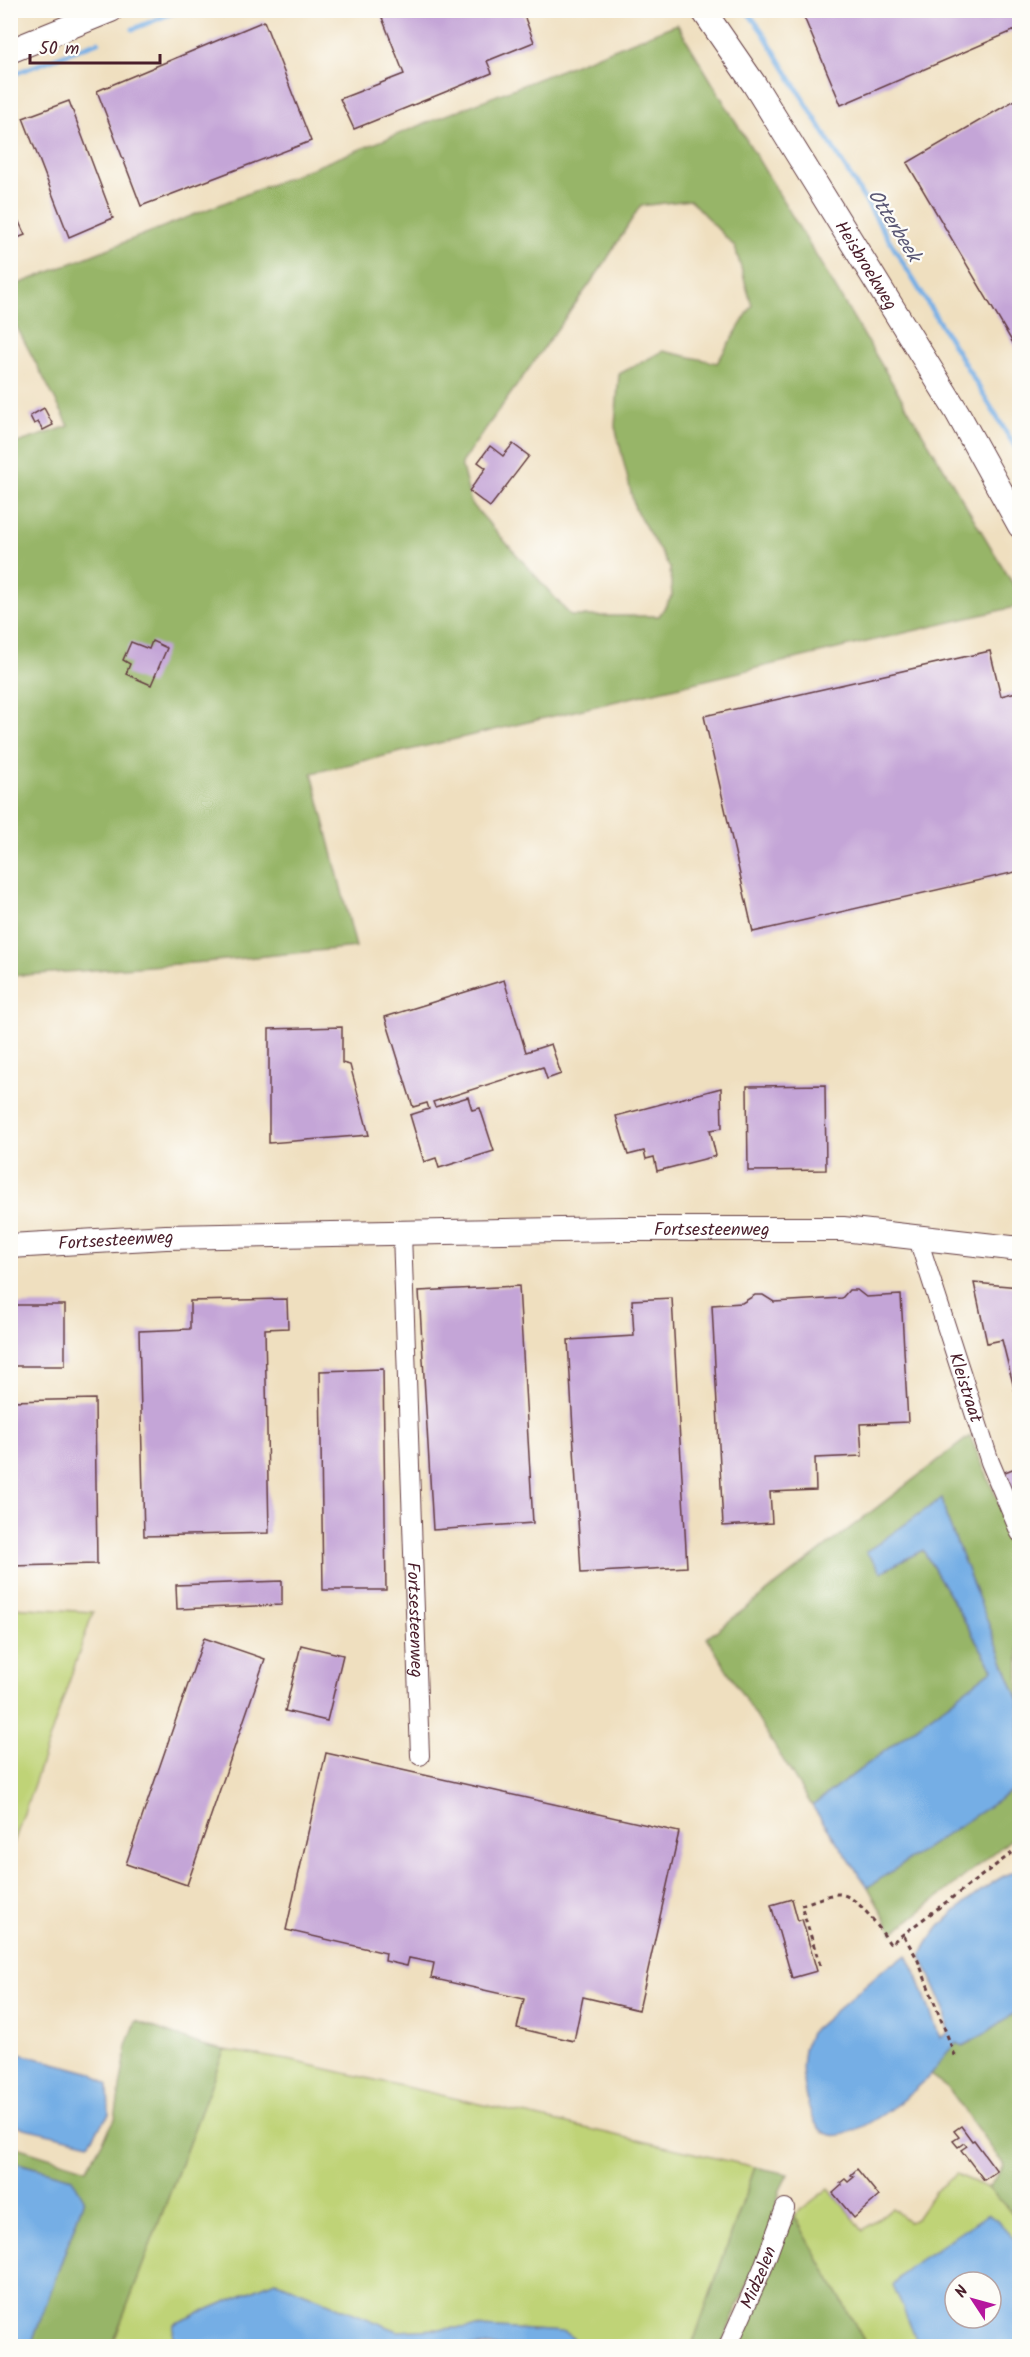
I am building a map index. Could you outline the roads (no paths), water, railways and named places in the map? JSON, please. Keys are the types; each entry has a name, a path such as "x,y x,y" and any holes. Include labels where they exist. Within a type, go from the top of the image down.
{"street":[{"path":"10,51 111,10"},
{"name":"Heisbroekweg","path":"703,10 754,84 957,412 1020,526"},
{"name":"Fortsesteenweg","path":"10,1246 166,1238 402,1233 620,1229 843,1229 1020,1249"},
{"name":"Fortsesteenweg","path":"402,1233 420,1756"},
{"name":"Kleistraat","path":"918,1239 990,1462 1020,1533"},
{"name":"Midzelen","path":"728,2346 762,2270 785,2208"}],"water":[{"path":"942,1498 946,1516 1019,1701 1019,1786 868,1887 812,1806 993,1669 923,1550 881,1572 866,1552"},
{"path":"1019,1869 1019,2010 983,2035 962,2046 957,2043 953,2046 923,2082 884,2114 842,2135 831,2135 822,2131 815,2123 811,2113 803,2077 804,2050 810,2033 885,1968 907,1955 940,2038 948,2033 945,2009 921,1956 936,1931 962,1905 993,1883"},
{"path":"21,2054 92,2073 108,2085 109,2114 89,2143 11,2125 11,2055"},
{"path":"10,2161 72,2178 84,2199 31,2346 11,2346"},
{"path":"988,2214 1000,2223 1019,2244 1019,2346 919,2346 893,2285 909,2267"},
{"path":"275,2281 398,2331 479,2327 564,2332 584,2346 172,2346 174,2324"}],"waterway":[{"path":"133,29 180,10"},
{"name":"Otterbeek","path":"746,10 762,31 1020,455"},
{"path":"14,74 98,42"}]}
